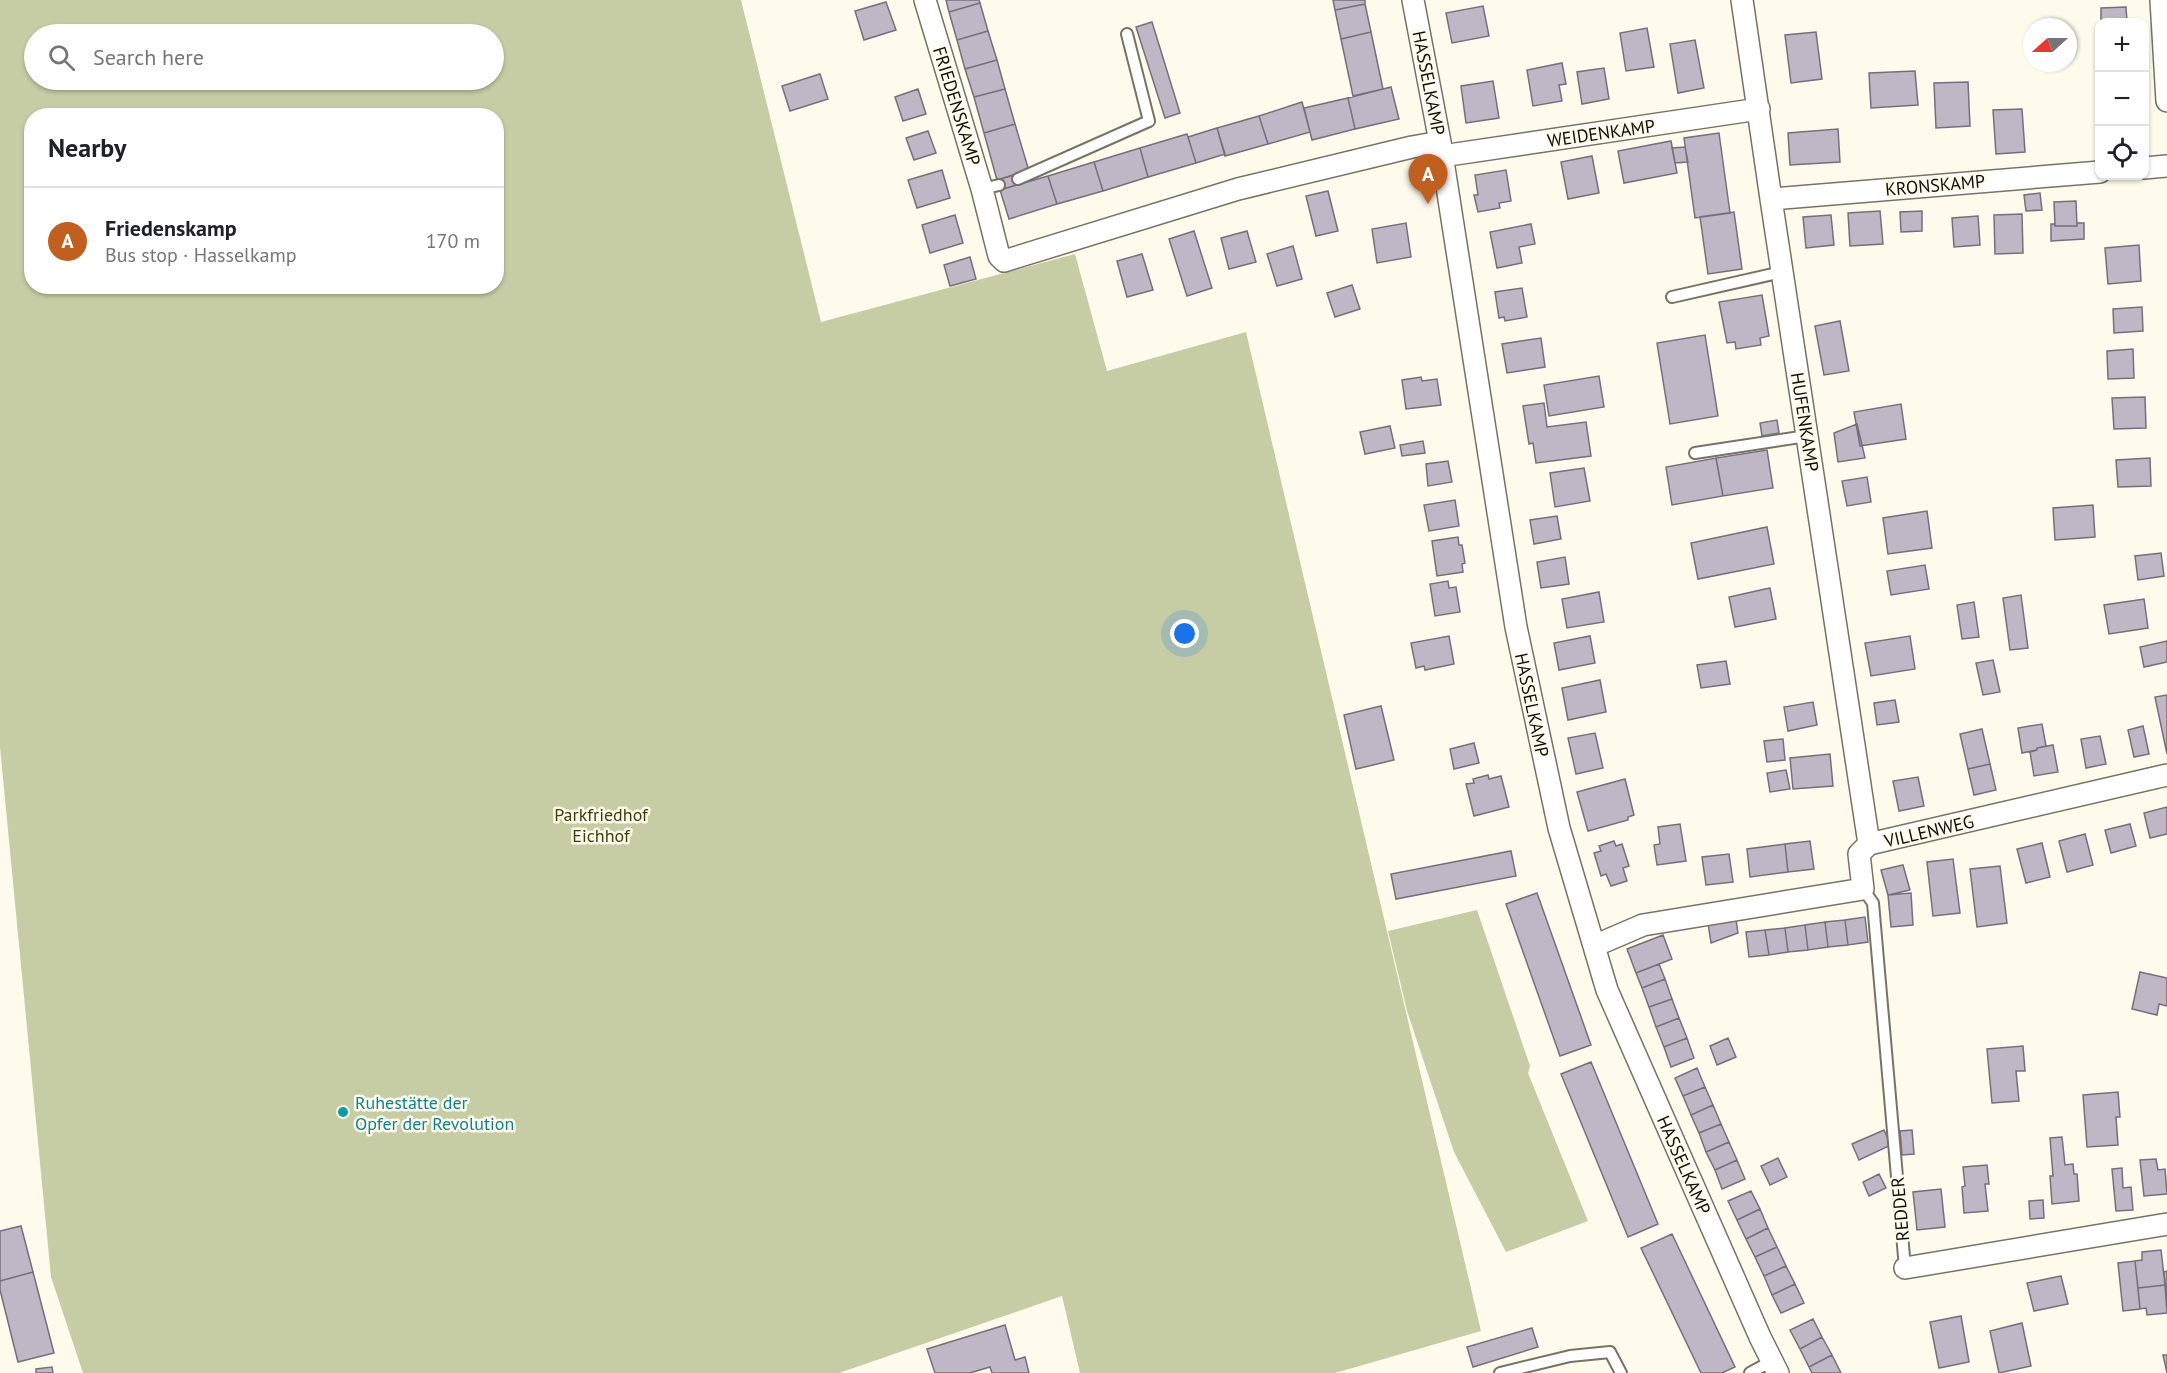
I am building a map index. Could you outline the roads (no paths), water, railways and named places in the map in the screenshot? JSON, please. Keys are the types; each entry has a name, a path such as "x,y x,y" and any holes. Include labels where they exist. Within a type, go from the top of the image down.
{"street":[{"name":"FRIEDENSKAMP","path":"925,0 990,187 999,256 1004,261 1238,189 1412,147 1441,149"},
{"name":"HASSELKAMP","path":"1413,0 1441,149 1516,627 1559,828 1607,990 1775,1367"},
{"name":"HUFENKAMP","path":"1742,0 1869,844"},
{"path":"2161,0 2167,101"},
{"name":"WEIDENKAMP","path":"1441,149 1759,109"},
{"path":"2149,168 2167,166"},
{"name":"KRONSKAMP","path":"1771,199 2095,172"},
{"name":"VILLENWEG","path":"1863,890 1859,854 1869,844 2167,775"},
{"path":"1594,946 1643,926 1863,890"},
{"name":"REDDER","path":"1905,1268 2167,1224"}],"lane":[{"path":"1018,179 1149,122 1128,34"},
{"path":"1672,297 1782,272"},
{"path":"1695,453 1807,436"},
{"name":"REDDER","path":"1863,890 1873,903 1905,1268"},
{"path":"1500,1373 1570,1356 1610,1352 1621,1373"},
{"path":"1750,1373 1775,1367"}],"place":[{"name":"Friedenskamp","path":"1428,204"},
{"name":"Ruhestätte der Opfer der Revolution","path":"343,1112"}],"park label":[{"name":"Parkfriedhof Eichhof","path":"601,824"}]}
